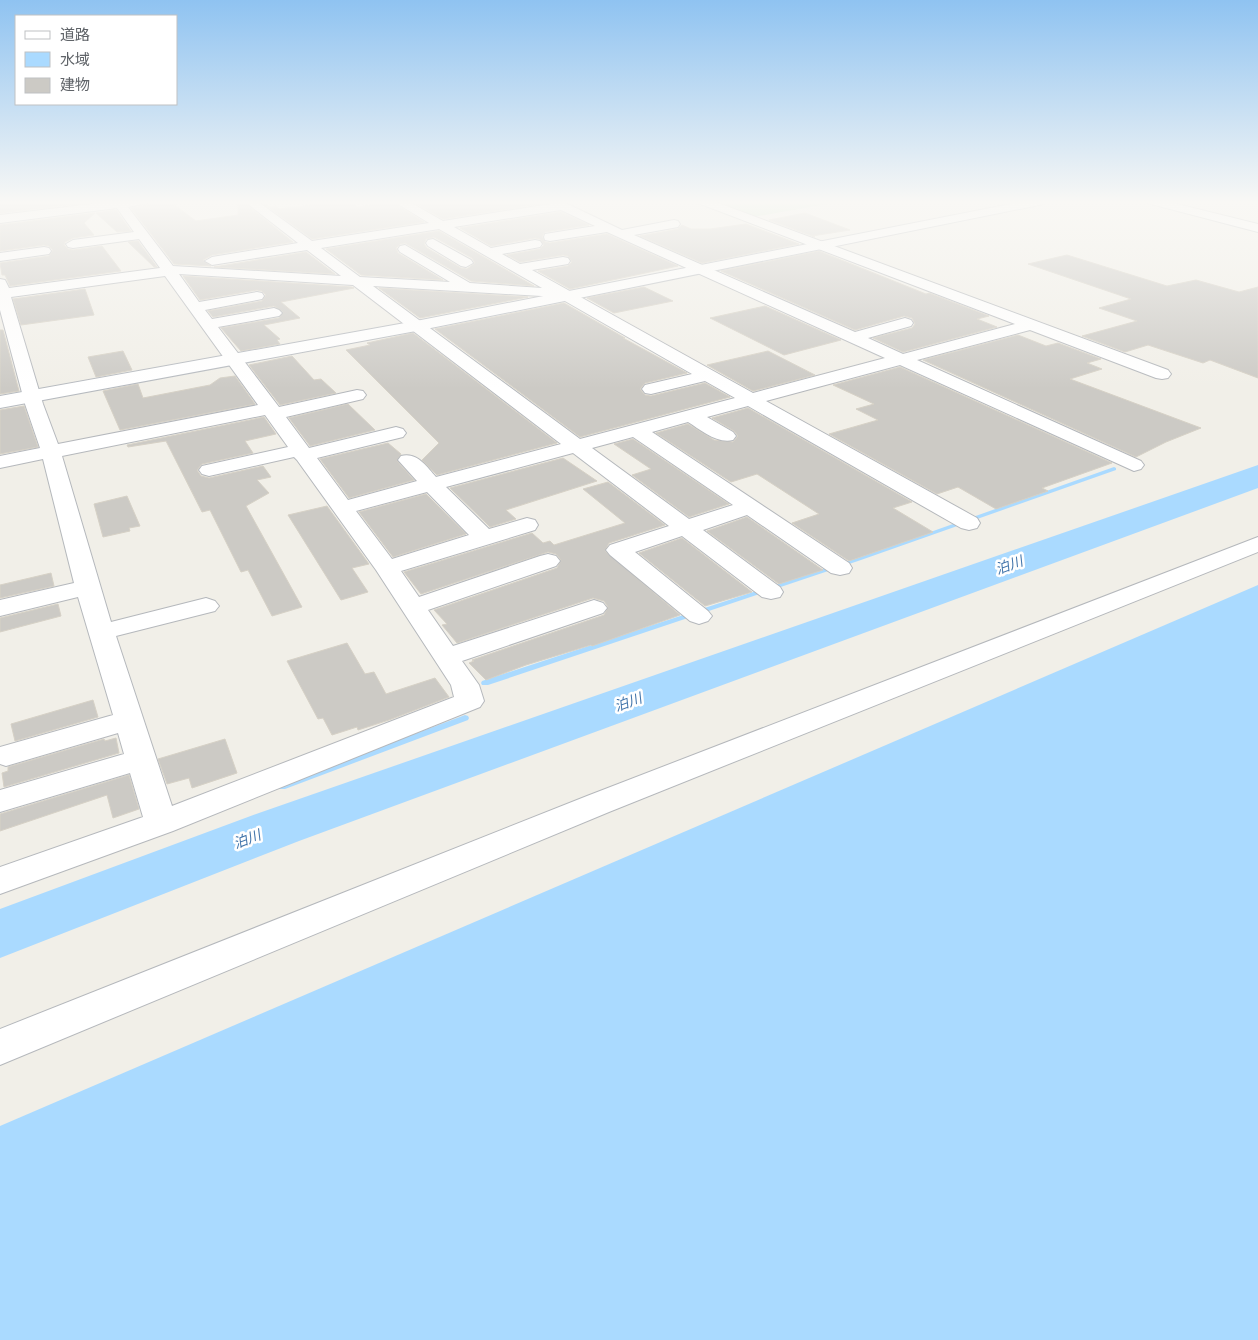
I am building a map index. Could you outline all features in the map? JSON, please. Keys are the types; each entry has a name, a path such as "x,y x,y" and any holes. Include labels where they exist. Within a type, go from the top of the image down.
{"street":[{"path":"0,881 161,823 470,701 465,685 387,568 164,264"},
{"path":"169,270 178,266 195,264"},
{"path":"332,264 770,592"},
{"path":"429,264 467,286"},
{"path":"436,268 463,264"},
{"path":"512,264 969,523"},
{"path":"520,268 547,264"},
{"path":"689,264 1134,466"},
{"path":"0,402 416,326 730,264"},
{"path":"865,264 1162,374"},
{"path":"161,823 87,586 51,452 32,396 1,290 66,290 111,272 169,270 240,278 290,276 467,286 569,295"},
{"path":"290,276 305,290"},
{"path":"196,307 257,296"},
{"path":"209,324 274,313"},
{"path":"852,338 905,323"},
{"path":"342,508 1031,325"},
{"path":"651,389 710,375"},
{"path":"0,462 51,452 277,419 361,403"},
{"path":"690,415 726,436"},
{"path":"215,436 277,419"},
{"path":"635,429 840,568"},
{"path":"209,470 237,459 301,453 396,433"},
{"path":"408,460 485,538"},
{"path":"699,616 618,550 749,507"},
{"path":"387,568 527,525"},
{"path":"0,1047 589,808 1258,544"},
{"path":"413,607 548,561"},
{"path":"0,608 87,586"},
{"path":"102,632 206,606"},
{"path":"446,657 594,608"},
{"path":"6,756 129,720"},
{"path":"0,801 141,759"}],"water":[{"path":"1258,585 1258,1340 0,1340 0,1126"}],"building":[{"path":"0,264 115,264 121,271 10,286 5,275 2,275"},
{"path":"174,264 208,264 211,266"},
{"path":"235,264 321,264 335,274 214,267"},
{"path":"346,264 416,264 443,280 361,275"},
{"path":"441,264 453,264 467,269 474,264 495,264 534,286 471,281"},
{"path":"570,264 673,264 678,266 570,289 538,271 568,266"},
{"path":"758,264 850,264 926,294 929,293 989,316 977,319 997,327 903,352 873,338 912,328 915,324 912,318 904,316 855,330 721,271"},
{"path":"1028,264 1095,264 1167,286 1196,280 1239,292 1258,287 1258,378 1210,360 1203,363 1148,345 1125,352 1082,336 1137,321 1099,308 1131,299"},
{"path":"183,276 354,288 281,302 300,318 264,325 280,339 277,340 280,344 241,351 221,328 279,318 283,312 274,306 213,317 208,311 262,301 266,295 262,291 257,290 200,300"},
{"path":"644,287 673,301 614,313 587,298"},
{"path":"379,288 528,297 420,318"},
{"path":"85,289 94,315 21,325 13,299"},
{"path":"564,303 687,373 645,383 640,389 645,395 651,396 705,383 730,397 580,437 435,329"},
{"path":"765,306 841,340 784,355 710,318"},
{"path":"0,330 3,330 19,391 0,394"},
{"path":"413,333 557,443 437,475 422,460 439,443 346,350 370,345 367,343"},
{"path":"1018,335 1046,346 1058,343 1101,359 1087,363 1102,369 1070,379 1201,428 1136,457 923,360"},
{"path":"123,351 132,370 96,377 88,357"},
{"path":"768,351 815,375 753,391 707,365"},
{"path":"292,356 314,380 321,379 336,393 280,405 249,365"},
{"path":"900,367 1112,463 1042,488 1048,491 996,509 958,487 937,494 829,434 878,420 856,409 874,404 833,385"},
{"path":"235,376 255,404 120,430 103,391 138,384 143,398 210,385 220,378"},
{"path":"348,404 375,430 310,446 289,418"},
{"path":"24,406 38,447 0,454 0,410"},
{"path":"748,408 912,502 893,508 933,532 849,561 792,523 819,514 757,474 731,482 656,433 688,424 714,440 733,442 738,436 734,431 712,418"},
{"path":"264,417 276,434 245,441 253,453 202,464 197,470 201,476 209,478 263,466 271,477 257,480 269,493 246,506 302,607 272,616 248,570 241,572 210,510 202,512 166,441 128,447 127,445"},
{"path":"633,439 729,504 689,517 632,475 651,469 614,444"},
{"path":"388,443 401,454 397,461 414,480 349,498 320,459"},
{"path":"563,458 597,481 506,510 516,519 490,527 450,488"},
{"path":"608,482 665,525 609,543 605,551 680,615 592,646 526,665 486,680 469,663 474,661 472,660 604,615 608,607 604,601 593,598 457,643 442,625 447,624 434,610 557,568 561,560 556,554 548,552 421,594 404,572 532,533 543,543 550,541 554,545 625,523 583,489"},
{"path":"426,494 466,534 393,557 359,512"},
{"path":"127,496 140,526 129,528 130,531 103,537 94,504"},
{"path":"327,506 369,564 352,568 368,592 341,600 288,515"},
{"path":"747,517 823,570 779,584 707,531"},
{"path":"682,538 752,592 705,606 639,553"},
{"path":"51,573 54,586 0,598 0,585"},
{"path":"58,604 61,616 0,632 0,618"},
{"path":"347,643 365,674 374,672 386,694 435,678 449,697 389,720 358,730 357,727 332,735 323,718 318,719 287,661"},
{"path":"93,700 98,717 15,741 11,724"},
{"path":"116,738 119,753 4,787 2,773 8,771 8,767 104,739 105,741"},
{"path":"225,739 237,773 192,788 189,778 167,784 158,759"},
{"path":"129,775 139,809 113,818 107,795 0,831 0,814"}],"waterway":[{"path":"485,683 859,559 1114,469"},
{"name":"泊川","path":"0,934 279,827 1258,476"},
{"path":"282,787 465,718"}]}
